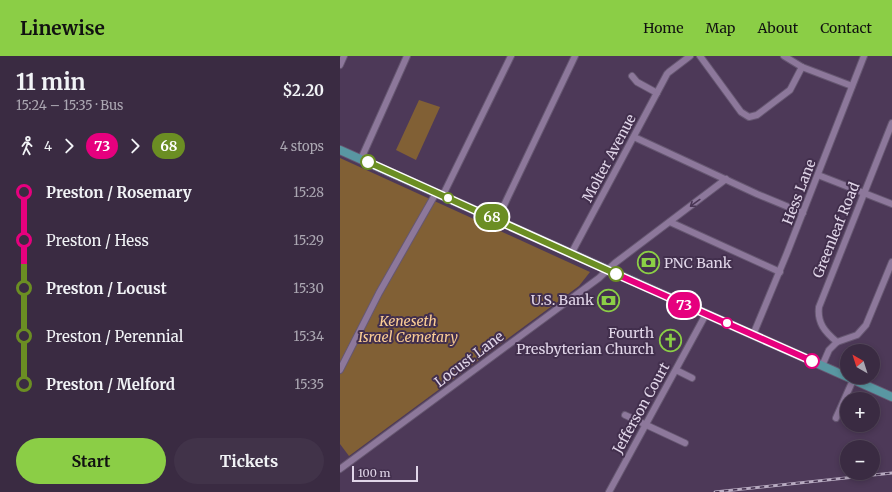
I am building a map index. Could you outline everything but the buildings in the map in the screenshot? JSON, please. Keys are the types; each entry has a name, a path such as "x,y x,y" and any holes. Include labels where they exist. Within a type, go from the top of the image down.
{"main road":[{"path":"340,150 840,374"},
{"path":"862,384 892,397"}],"street":[{"path":"361,159 407,56"},
{"path":"340,370 379,293 439,194 511,56"},
{"path":"497,220 576,56"},
{"name":"Molter Avenue","path":"571,254 668,73 690,56"},
{"path":"700,56 741,112 749,116 757,115 790,90 802,67"},
{"path":"784,56 802,67 852,86"},
{"name":"Hess Lane","path":"753,335 780,272 864,56"},
{"path":"632,76 637,82 657,94"},
{"name":"Greenleaf Road","path":"837,342 827,334 821,324 818,308 892,122"},
{"path":"634,137 803,213"},
{"path":"818,175 892,204"},
{"name":"Locust Lane","path":"340,470 726,179"},
{"path":"670,222 780,272"},
{"path":"822,366 829,350 837,342 857,335 864,328 892,262"},
{"name":"Jefferson Court","path":"609,492 706,314"},
{"path":"676,370 692,378"},
{"path":"836,418 851,384"},
{"path":"625,415 685,443"}],"green space":[{"path":"419,100 440,107 416,160 396,150"},
{"name":"Keneseth Israel Cemetary","path":"340,158 590,272 579,286 349,456 340,444"}],"railway":[{"path":"715,492 892,473"}],"bus line":[{"name":"68","path":"368,162 616,274"},
{"name":"73","path":"616,274 812,361"}],"place":[{"name":"PNC Bank","path":"648,263"},
{"name":"U.S. Bank","path":"609,300"},
{"name":"Fourth Presbyterian Church","path":"670,341"}]}
